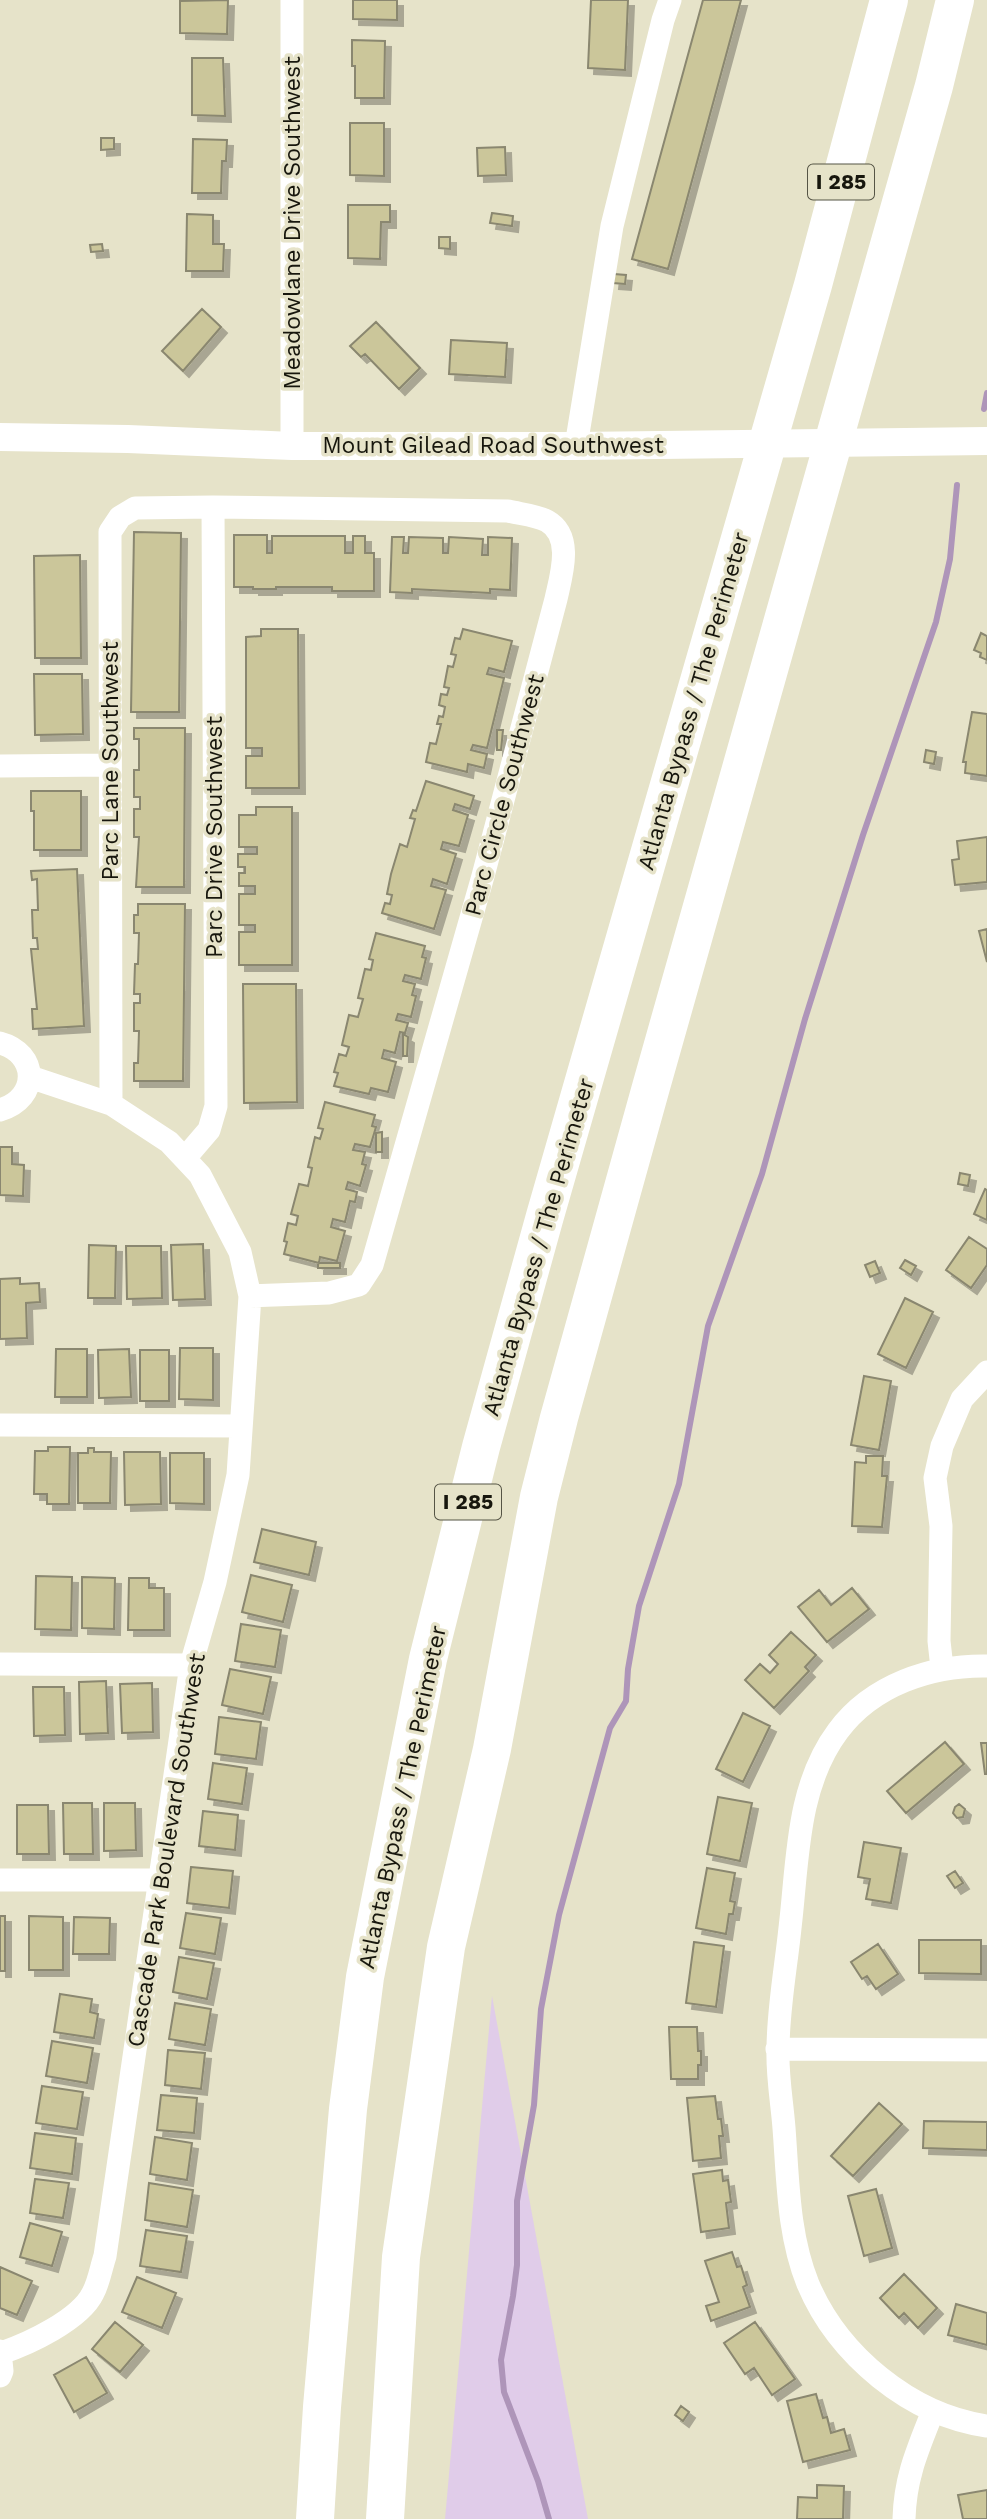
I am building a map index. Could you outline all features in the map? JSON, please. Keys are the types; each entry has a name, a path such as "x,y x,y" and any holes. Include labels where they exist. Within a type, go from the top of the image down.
{"highway":[{"name":"Atlanta Bypass / The Perimeter","path":"315,2519 348,2109 363,1991 428,1659 481,1447 545,1216 790,362 889,0"},
{"name":"I 285","path":"385,2519 401,2257 446,1948 492,1749 539,1497 955,0"}],"street":[{"name":"Meadowlane Drive Southwest","path":"292,0 292,446"},
{"path":"576,446 612,226 670,0"},
{"name":"Mount Gilead Road Southwest","path":"0,437 292,446 987,441"},
{"name":"Parc Lane Southwest","path":"111,1104 110,532 120,517 135,508 213,507"},
{"name":"Parc Drive Southwest","path":"185,1158 209,1130 216,1106 213,507"},
{"name":"Parc Circle Southwest","path":"213,507 508,511 546,520 557,529 563,547 563,565 556,600 483,876 372,1265 359,1284 329,1293 250,1296"},
{"path":"0,766 110,765"},
{"path":"0,1042 13,1046 29,1068 30,1077 23,1096 0,1110"},
{"name":"Cascade Park Boulevard Southwest","path":"1,2352 36,2340 81,2308 93,2294 105,2256 191,1665 215,1582 238,1475 250,1296 240,1252 200,1175 169,1142 111,1104 30,1077"},
{"path":"942,1668 939,1641 941,1525 935,1478 942,1446 962,1399 987,1372"},
{"path":"0,1425 241,1426"},
{"path":"0,1664 191,1665"},
{"path":"987,1666 942,1668 904,1680 868,1701 839,1730 817,1765 803,1811 778,2049 791,2223 808,2284 830,2324 859,2360 895,2389 933,2410 987,2426"},
{"path":"0,1880 159,1880"},
{"path":"778,2049 987,2050"},
{"path":"0,2376 1,2352"},
{"path":"904,2519 904,2493 910,2468 933,2410"}],"shaded area":[{"path":"492,1996 588,2519 445,2519"}],"building":[{"path":"228,0 227,34 180,33 180,1"},
{"path":"353,0 397,0 397,20 353,19"},
{"path":"591,0 628,0 625,70 588,68"},
{"path":"703,0 741,0 668,269 632,259"},
{"path":"352,40 385,41 384,98 355,98"},
{"path":"192,58 223,58 225,116 192,115"},
{"path":"350,123 384,123 384,176 350,175"},
{"path":"101,138 114,138 114,149 101,150"},
{"path":"193,139 227,140 226,161 222,161 221,193 192,193"},
{"path":"505,147 506,175 478,176 477,148"},
{"path":"348,205 390,205 390,222 381,222 380,259 348,258"},
{"path":"492,213 513,216 512,226 490,223"},
{"path":"187,214 213,215 213,244 224,244 223,271 186,271"},
{"path":"439,237 450,237 450,249 439,248"},
{"path":"102,244 103,251 91,252 90,245"},
{"path":"614,274 626,275 625,284 613,283"},
{"path":"202,309 221,327 183,371 162,351"},
{"path":"376,322 420,368 399,389 365,354 361,357 350,346"},
{"path":"451,340 507,343 505,377 449,374"},
{"path":"134,532 181,533 179,712 131,712"},
{"path":"234,535 267,535 267,553 272,553 272,536 345,536 345,553 353,553 353,536 365,536 365,553 374,553 374,591 332,591 332,587 234,587"},
{"path":"392,537 404,537 403,553 408,553 409,537 443,538 443,553 448,553 449,537 483,539 482,555 488,555 488,537 512,538 510,590 490,589 490,593 412,589 412,593 390,592"},
{"path":"80,555 81,658 35,658 34,556"},
{"path":"261,629 298,629 299,788 246,788 246,756 262,756 262,748 246,748 246,637 261,636"},
{"path":"463,629 512,641 504,672 489,668 487,674 504,678 487,748 473,745 471,750 487,754 484,768 468,764 467,772 426,762 430,743 436,744 441,724 437,724 439,716 443,717 445,707 439,705 441,694 447,695 449,688 444,687 448,666 453,667 456,655 451,654 455,638 460,639"},
{"path":"981,633 987,636 987,660 974,650"},
{"path":"34,674 82,674 83,734 35,735"},
{"path":"972,712 987,714 987,776 965,773 966,762 963,762"},
{"path":"134,728 185,728 184,887 136,887 139,837 134,837 134,809 140,809 140,797 134,797 134,770 139,770 139,739 134,739"},
{"path":"497,730 503,730 501,750 497,750"},
{"path":"926,750 936,752 934,764 924,762"},
{"path":"426,781 474,796 470,809 455,804 453,810 468,815 459,846 443,842 441,849 456,854 447,884 433,879 431,886 446,890 434,929 382,913 385,903 390,904 392,895 387,894 400,844 407,847 415,819 410,818 413,810 416,811"},
{"path":"31,791 81,791 81,850 34,850"},
{"path":"256,807 292,807 292,965 239,965 239,932 255,932 255,925 239,925 239,894 255,894 255,886 239,886 239,873 245,873 245,867 238,867 238,854 257,854 257,847 239,847 239,815 256,815"},
{"path":"987,837 987,882 955,885 952,860 959,859 957,841"},
{"path":"77,869 84,1026 33,1029 32,1009 37,1009 31,949 38,949 37,938 33,938 32,910 38,910 37,879 32,880 31,871"},
{"path":"138,904 185,904 183,1081 134,1081 134,1063 138,1063 139,1031 134,1031 134,1003 140,1003 140,994 134,994 139,933 134,933 134,915 138,915"},
{"path":"987,929 987,962 979,931"},
{"path":"376,933 425,946 422,957 426,958 421,979 405,975 403,981 415,984 412,995 416,996 411,1017 398,1014 396,1020 408,1023 405,1033 400,1032 395,1053 384,1050 382,1058 396,1062 388,1092 371,1088 369,1094 334,1086 338,1073 334,1072 339,1054 346,1056 349,1047 342,1045 349,1015 358,1017 363,999 358,998 365,969 371,970 373,960 369,959"},
{"path":"243,984 296,984 297,1102 244,1103"},
{"path":"403,1034 408,1037 407,1056 403,1056"},
{"path":"325,1102 375,1115 372,1126 376,1127 370,1147 355,1144 353,1150 365,1152 362,1164 366,1165 360,1186 348,1182 346,1189 357,1192 355,1202 350,1201 345,1222 333,1219 331,1227 345,1231 337,1261 320,1257 319,1263 284,1254 287,1242 284,1241 288,1223 296,1225 298,1216 291,1214 299,1184 308,1186 312,1168 308,1167 315,1137 320,1139 323,1129 318,1128"},
{"path":"382,1132 382,1152 376,1152 376,1133"},
{"path":"0,1147 12,1147 12,1164 24,1165 23,1196 0,1195"},
{"path":"960,1173 970,1175 968,1186 958,1184"},
{"path":"985,1189 987,1190 987,1220 974,1214"},
{"path":"969,1237 987,1249 987,1265 971,1288 946,1270"},
{"path":"203,1244 205,1299 173,1300 171,1245"},
{"path":"89,1245 116,1246 115,1298 88,1298"},
{"path":"126,1246 161,1246 162,1298 127,1299"},
{"path":"905,1260 916,1266 911,1275 900,1268"},
{"path":"875,1261 880,1273 870,1277 865,1265"},
{"path":"318,1263 340,1263 340,1268 318,1268"},
{"path":"20,1278 20,1284 39,1283 40,1302 26,1303 27,1338 0,1339 0,1279"},
{"path":"905,1298 933,1312 906,1368 878,1354"},
{"path":"180,1348 213,1348 213,1400 179,1399"},
{"path":"56,1349 87,1349 87,1397 55,1397"},
{"path":"129,1349 131,1397 99,1398 98,1350"},
{"path":"140,1350 169,1350 169,1401 140,1401"},
{"path":"864,1376 891,1381 879,1450 851,1445"},
{"path":"48,1447 70,1447 69,1504 47,1504 47,1494 34,1494 35,1451 48,1451"},
{"path":"88,1448 94,1448 94,1452 111,1452 110,1503 78,1503 78,1453 88,1453"},
{"path":"124,1452 160,1452 161,1504 125,1505"},
{"path":"170,1453 204,1453 204,1504 170,1503"},
{"path":"866,1456 883,1456 882,1476 887,1476 882,1527 852,1526 855,1462 866,1463"},
{"path":"262,1529 316,1542 309,1575 254,1562"},
{"path":"251,1575 292,1585 283,1622 242,1612"},
{"path":"36,1576 72,1577 71,1630 35,1629"},
{"path":"82,1577 115,1578 114,1629 82,1628"},
{"path":"129,1578 149,1578 149,1588 164,1588 164,1630 128,1630"},
{"path":"852,1588 869,1609 827,1642 798,1607 819,1590 831,1605"},
{"path":"241,1624 281,1630 275,1667 235,1661"},
{"path":"791,1632 816,1655 805,1667 809,1671 774,1708 745,1680 760,1664 770,1673 778,1664 769,1655"},
{"path":"230,1669 271,1677 263,1714 222,1705"},
{"path":"106,1681 108,1733 80,1734 79,1682"},
{"path":"152,1683 153,1732 122,1733 120,1684"},
{"path":"33,1687 64,1687 65,1735 34,1736"},
{"path":"743,1713 770,1726 743,1782 716,1769"},
{"path":"219,1717 261,1722 256,1759 215,1754"},
{"path":"945,1742 964,1764 906,1813 887,1791"},
{"path":"981,1743 987,1743 987,1774 985,1774"},
{"path":"213,1763 247,1768 242,1804 208,1799"},
{"path":"718,1797 752,1803 740,1861 707,1854"},
{"path":"63,1803 92,1803 93,1854 64,1854"},
{"path":"104,1803 135,1803 136,1850 104,1851"},
{"path":"959,1804 965,1809 963,1817 957,1818 953,1813"},
{"path":"17,1805 48,1805 49,1854 17,1854"},
{"path":"203,1811 238,1815 235,1850 199,1846"},
{"path":"864,1842 901,1848 891,1903 866,1899 870,1879 858,1877"},
{"path":"191,1867 233,1871 229,1908 187,1903"},
{"path":"707,1868 735,1873 730,1901 735,1902 733,1914 729,1914 726,1934 696,1928"},
{"path":"955,1871 963,1883 955,1888 947,1876"},
{"path":"186,1913 221,1918 215,1954 180,1948"},
{"path":"0,1916 5,1916 5,1971 0,1971"},
{"path":"29,1916 63,1917 63,1970 29,1970"},
{"path":"74,1917 110,1918 109,1954 73,1954"},
{"path":"919,1940 981,1940 981,1974 919,1973"},
{"path":"694,1942 724,1946 716,2007 686,2003"},
{"path":"878,1944 898,1974 876,1989 867,1976 862,1979 851,1962"},
{"path":"179,1957 214,1963 207,1999 173,1992"},
{"path":"60,1994 92,1999 90,2012 98,2014 94,2038 54,2032"},
{"path":"175,2003 211,2009 205,2045 169,2039"},
{"path":"669,2027 697,2027 698,2051 701,2051 698,2079 671,2079"},
{"path":"52,2041 93,2048 87,2083 46,2076"},
{"path":"168,2050 205,2053 201,2089 165,2085"},
{"path":"42,2086 83,2092 77,2129 36,2123"},
{"path":"161,2095 197,2098 194,2133 157,2130"},
{"path":"715,2096 723,2136 719,2136 721,2158 693,2161 687,2098"},
{"path":"879,2103 902,2124 853,2176 831,2156"},
{"path":"924,2121 987,2122 987,2150 923,2148"},
{"path":"35,2133 76,2138 72,2174 30,2168"},
{"path":"155,2137 192,2143 187,2180 150,2174"},
{"path":"722,2170 723,2181 728,2180 731,2202 726,2203 729,2228 701,2232 693,2174"},
{"path":"35,2179 69,2183 63,2218 30,2213"},
{"path":"149,2183 193,2190 187,2227 145,2220"},
{"path":"876,2189 892,2248 864,2256 848,2196"},
{"path":"30,2223 62,2232 52,2266 20,2257"},
{"path":"146,2230 187,2236 181,2272 140,2266"},
{"path":"732,2252 737,2267 741,2266 747,2285 743,2287 750,2307 711,2321 706,2306 719,2302 705,2261"},
{"path":"0,2267 32,2281 17,2315 0,2308"},
{"path":"904,2274 937,2308 918,2328 904,2313 899,2318 880,2298"},
{"path":"137,2277 176,2293 162,2328 122,2312"},
{"path":"956,2304 987,2313 987,2345 948,2335"},
{"path":"115,2322 143,2345 120,2372 92,2349"},
{"path":"755,2322 795,2379 772,2395 754,2368 745,2374 724,2343"},
{"path":"86,2357 107,2393 74,2412 54,2375"},
{"path":"816,2394 831,2433 844,2429 850,2450 803,2462 787,2401"},
{"path":"681,2406 689,2412 683,2421 675,2415"},
{"path":"817,2485 844,2486 843,2519 797,2519 798,2497 817,2498"},
{"path":"987,2490 987,2519 963,2519 958,2495"}],"waterway":[{"path":"984,409 987,393"},
{"path":"549,2519 538,2481 504,2392 501,2360 517,2265 517,2201 534,2105 541,2009 559,1915 610,1728 626,1701 628,1669 639,1606 679,1484 708,1326 762,1174 805,1019 863,835 936,622 950,559 957,485"}]}
